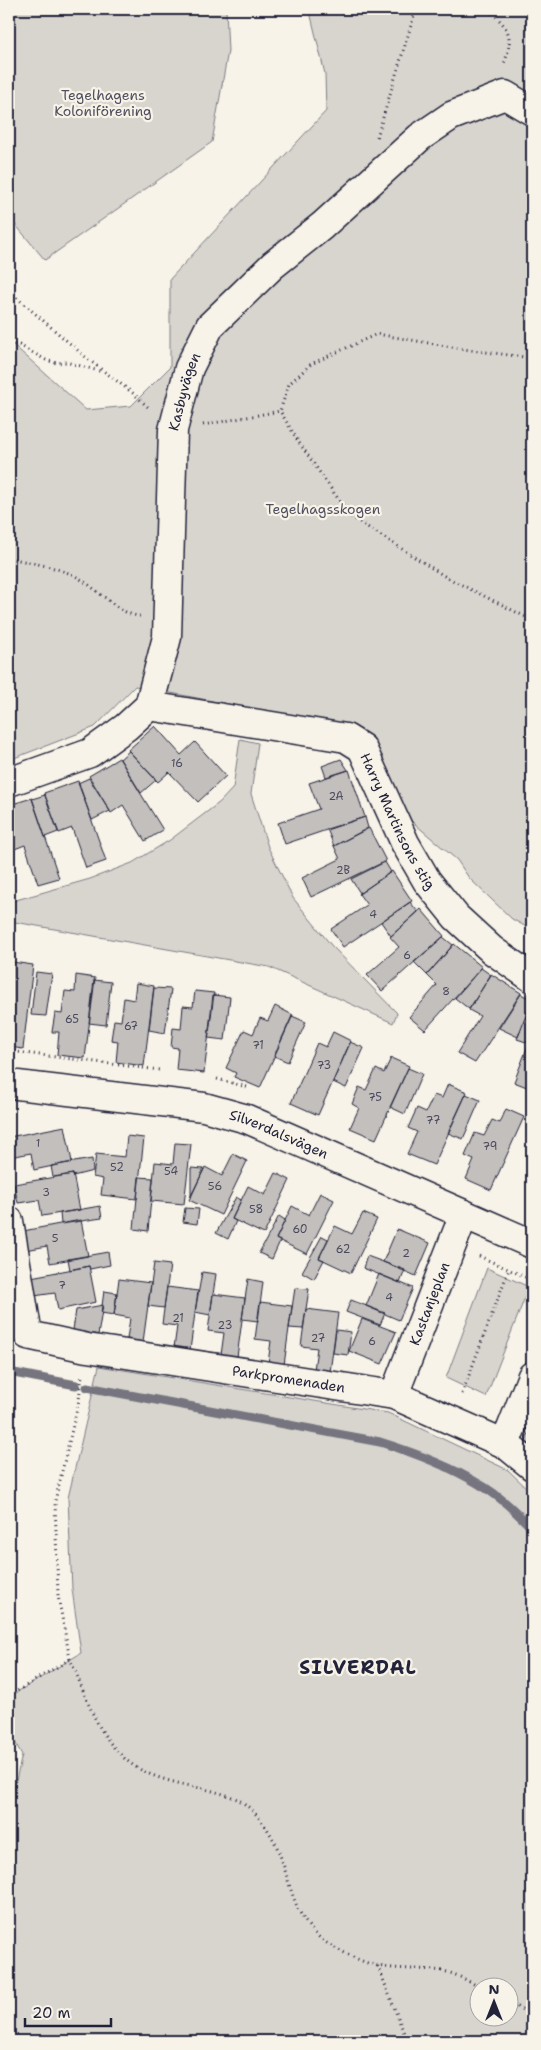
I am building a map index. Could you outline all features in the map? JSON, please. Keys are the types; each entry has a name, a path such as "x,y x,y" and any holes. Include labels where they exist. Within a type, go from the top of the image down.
{"street":[{"path":"505,95 532,111"},
{"name":"Kasbyvägen","path":"149,706 167,637 173,430 189,368 210,326 273,265 322,226 420,137 451,116 505,95"},
{"path":"9,782 90,753 126,727 149,706"},
{"name":"Harry Martinsons stig","path":"149,706 346,738 362,748 405,843 427,880 456,917 492,950 532,978"},
{"name":"Silverdalsvägen","path":"9,1084 204,1107 247,1119 526,1241"},
{"name":"Kastanjeplan","path":"394,1395 464,1214"},
{"name":"Parkpromenaden","path":"9,1221 28,1335 87,1348 394,1395 451,1422 505,1444 532,1466"},
{"path":"505,1444 532,1376"}],"path":[{"path":"374,146 416,9"},
{"path":"489,9 505,26 508,34 509,45 498,82 505,95"},
{"path":"9,291 134,394 173,430 280,411"},
{"path":"532,358 463,349 377,334 311,364 289,384 280,411 298,441 350,516 446,577 532,620"},
{"path":"9,344 19,346 51,361 106,372"},
{"path":"9,558 60,569 78,577 106,597 120,611"},
{"path":"451,1422 508,1270 526,1241"},
{"path":"452,1243 532,1280"},
{"path":"87,1348 79,1400 55,1501 58,1596 70,1659 93,1715 106,1740 122,1757 143,1771 238,1800 251,1809 268,1829 280,1852 291,1889 305,1924 318,1937 351,1956 378,1966 443,1971 468,1981"},
{"path":"9,1696 70,1659"},
{"path":"378,1966 407,2041"},
{"path":"518,2007 532,2015"}],"green space":[{"name":"Tegelhagens Koloniförening","path":"9,9 226,9 228,51 212,142 45,260 9,217"},
{"name":"Tegelhagsskogen","path":"308,9 532,9 532,930 512,919 469,878 457,860 409,819 357,729 135,686 95,727 9,760 9,341 86,410 131,406 170,367 170,279 326,111 325,74"},
{"path":"240,739 258,743 251,794 268,847 293,898 331,945 397,1013 393,1023 269,967 9,921 9,902 90,879 132,863 170,840 220,802 233,788"},
{"path":"487,1268 529,1287 486,1397 446,1378"},
{"path":"99,1366 388,1413 508,1470 532,1493 532,2041 9,2041 9,1810 22,1755 9,1731 9,1697 81,1653 72,1589 68,1498"}],"building":[{"path":"155,726 181,755 195,742 226,776 198,802 169,772 158,782 128,750"},
{"path":"9,744 13,757 9,758"},
{"path":"129,751 156,780 141,793 120,759"},
{"path":"119,758 163,830 145,841 123,805 111,813 89,776"},
{"path":"341,759 348,770 326,777 322,766"},
{"path":"349,770 365,817 285,844 278,823 319,809 309,783"},
{"path":"89,778 110,811 92,820 78,783"},
{"path":"78,781 106,861 86,868 72,828 59,833 44,793"},
{"path":"45,795 58,832 45,837 32,799"},
{"path":"32,798 59,878 38,884 25,845 12,850 9,841 9,805"},
{"path":"365,817 368,828 334,846 327,829"},
{"path":"369,828 386,861 311,897 302,878 340,859 334,846"},
{"path":"385,862 391,872 360,893 351,879"},
{"path":"392,871 412,901 343,947 331,929 367,905 359,894"},
{"path":"9,881 13,893 9,894"},
{"path":"410,902 418,912 391,936 381,922"},
{"path":"421,909 444,936 382,991 367,975 399,947 390,937"},
{"path":"443,937 453,945 427,975 414,962"},
{"path":"454,944 482,967 425,1030 409,1017 437,985 427,975"},
{"path":"12,962 33,965 23,1049 9,1047 9,989"},
{"path":"481,968 491,975 469,1009 455,998"},
{"path":"36,972 52,974 46,1016 31,1015"},
{"path":"491,974 521,993 475,1063 457,1053 480,1016 469,1010"},
{"path":"76,975 95,978 85,1058 57,1055 59,1032 52,1032 55,1013 62,1014 65,991 75,992"},
{"path":"94,980 111,982 106,1025 89,1023"},
{"path":"136,983 154,986 144,1066 116,1062 118,1041 111,1040 114,1020 121,1021 124,998 134,1000"},
{"path":"154,988 171,989 165,1033 149,1030"},
{"path":"195,991 214,993 204,1073 176,1070 178,1048 171,1047 173,1028 181,1029 183,1006 193,1007"},
{"path":"521,994 532,1000 518,1037 499,1028"},
{"path":"213,995 230,997 225,1040 208,1038"},
{"path":"532,1000 532,1089 514,1082 529,1043 517,1039"},
{"path":"275,1006 293,1015 260,1088 234,1077 236,1073 226,1068 244,1030 253,1034 260,1018 268,1021"},
{"path":"292,1016 306,1022 288,1062 274,1056"},
{"path":"333,1032 351,1041 318,1115 291,1103 317,1043 326,1047"},
{"path":"350,1042 364,1048 346,1088 333,1082"},
{"path":"391,1058 409,1066 376,1139 350,1128 359,1108 352,1104 359,1087 366,1090 376,1069 384,1073"},
{"path":"408,1068 422,1074 405,1114 390,1107"},
{"path":"448,1084 467,1092 434,1165 407,1154 417,1132 408,1128 417,1108 426,1112 434,1095 442,1098"},
{"path":"466,1094 480,1100 463,1139 448,1133"},
{"path":"506,1109 524,1117 491,1190 466,1179 474,1160 465,1156 475,1133 484,1136 492,1120 500,1123"},
{"path":"65,1126 72,1162 34,1170 31,1153 10,1157 9,1137"},
{"path":"127,1136 144,1138 137,1199 101,1195 103,1179 93,1177 96,1154 125,1157"},
{"path":"175,1143 191,1144 184,1204 151,1201 155,1162 173,1164"},
{"path":"233,1154 247,1161 221,1215 189,1200 205,1167 222,1176"},
{"path":"92,1159 93,1171 73,1176 73,1174 53,1177 51,1166"},
{"path":"191,1168 204,1169 191,1197"},
{"path":"276,1173 290,1180 264,1234 232,1219 248,1186 265,1195"},
{"path":"73,1174 80,1210 42,1216 39,1200 18,1203 14,1184"},
{"path":"139,1177 153,1178 148,1231 134,1229"},
{"path":"320,1193 334,1200 307,1254 276,1239 292,1206 309,1215"},
{"path":"236,1197 241,1200 232,1219 236,1221 228,1239 216,1233"},
{"path":"100,1206 102,1218 61,1224 60,1213"},
{"path":"185,1208 199,1209 197,1224 183,1222"},
{"path":"363,1213 377,1219 351,1273 319,1258 335,1226 352,1234"},
{"path":"279,1216 285,1220 276,1239 280,1241 272,1259 259,1253"},
{"path":"81,1220 88,1256 50,1263 47,1246 26,1250 23,1231"},
{"path":"397,1229 430,1243 416,1276 383,1262"},
{"path":"322,1236 328,1239 319,1258 324,1260 314,1279 302,1272"},
{"path":"108,1252 110,1265 90,1269 89,1266 70,1270 68,1259"},
{"path":"367,1256 405,1270 400,1283 363,1268"},
{"path":"154,1263 170,1265 164,1308 148,1306"},
{"path":"89,1266 96,1302 58,1310 55,1293 34,1296 31,1277"},
{"path":"202,1272 216,1274 210,1315 195,1312"},
{"path":"379,1274 413,1288 399,1320 366,1306"},
{"path":"119,1279 151,1283 143,1342 127,1339 130,1318 114,1315"},
{"path":"248,1279 263,1282 258,1321 242,1319"},
{"path":"167,1287 198,1291 190,1350 174,1348 177,1326 162,1324"},
{"path":"295,1288 309,1289 303,1329 289,1328"},
{"path":"104,1291 117,1293 114,1315 101,1313"},
{"path":"213,1294 245,1298 237,1357 221,1355 224,1333 208,1331"},
{"path":"351,1300 385,1313 380,1325 346,1312"},
{"path":"260,1302 292,1306 284,1365 268,1363 271,1341 255,1339"},
{"path":"103,1305 98,1335 73,1330 76,1310"},
{"path":"306,1309 338,1313 330,1372 314,1370 317,1348 301,1346"},
{"path":"362,1319 396,1332 382,1364 349,1351"},
{"path":"336,1330 351,1332 348,1355 333,1353"},
{"path":"532,1423 532,1445 525,1442"}],"waterway":[{"path":"9,1372 76,1385"},
{"path":"87,1387 380,1442 431,1460 467,1477 486,1488 532,1528"}],"district":[{"name":"SILVERDAL","path":"358,1667"}]}
